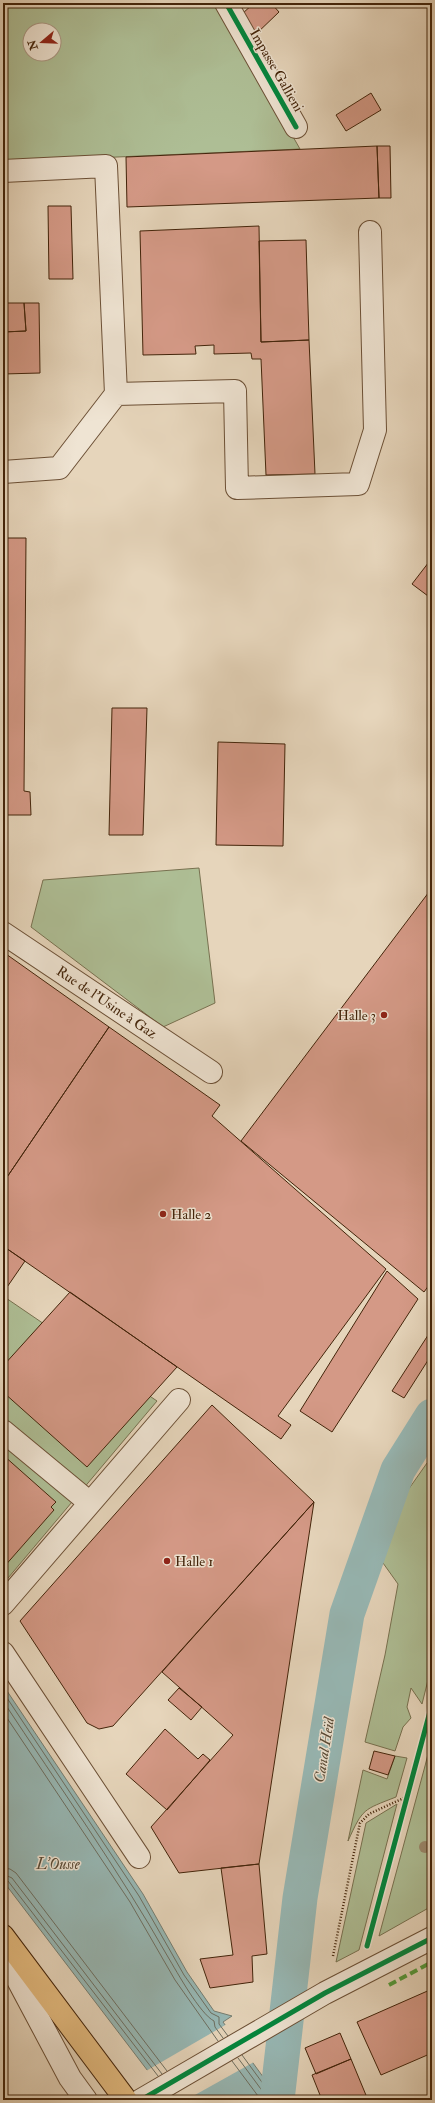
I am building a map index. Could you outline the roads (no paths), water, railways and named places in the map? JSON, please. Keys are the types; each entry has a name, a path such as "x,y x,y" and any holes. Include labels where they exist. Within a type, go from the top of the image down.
{"main road":[{"path":"3,1936 126,2100"}],"street":[{"name":"Impasse Gallieni","path":"226,3 296,127"},
{"path":"3,171 106,166 116,394 59,468 3,472"},
{"path":"116,394 235,390 237,488 358,484 375,430 370,232"},
{"name":"Rue de l'Usine à Gaz","path":"3,933 211,1072"},
{"path":"3,1604 179,1400"},
{"path":"3,1431 90,1504"},
{"path":"3,1652 139,1857"},
{"path":"150,2094 322,1995 432,1938"},
{"path":"3,1952 70,2078 86,2100"}],"water":[{"name":"L'Ousse","path":"3,1685 143,1894 187,1972 214,2011 232,2016 223,2022 280,2100 170,2100 3,1881"}],"waterway":[{"name":"Canal Heïd","path":"277,2100 300,1898 347,1614 398,1470 432,1416"}],"place":[{"name":"Halle 3","path":"384,1015"},
{"name":"Halle 2","path":"163,1214"},
{"name":"Halle 1","path":"167,1561"}]}
